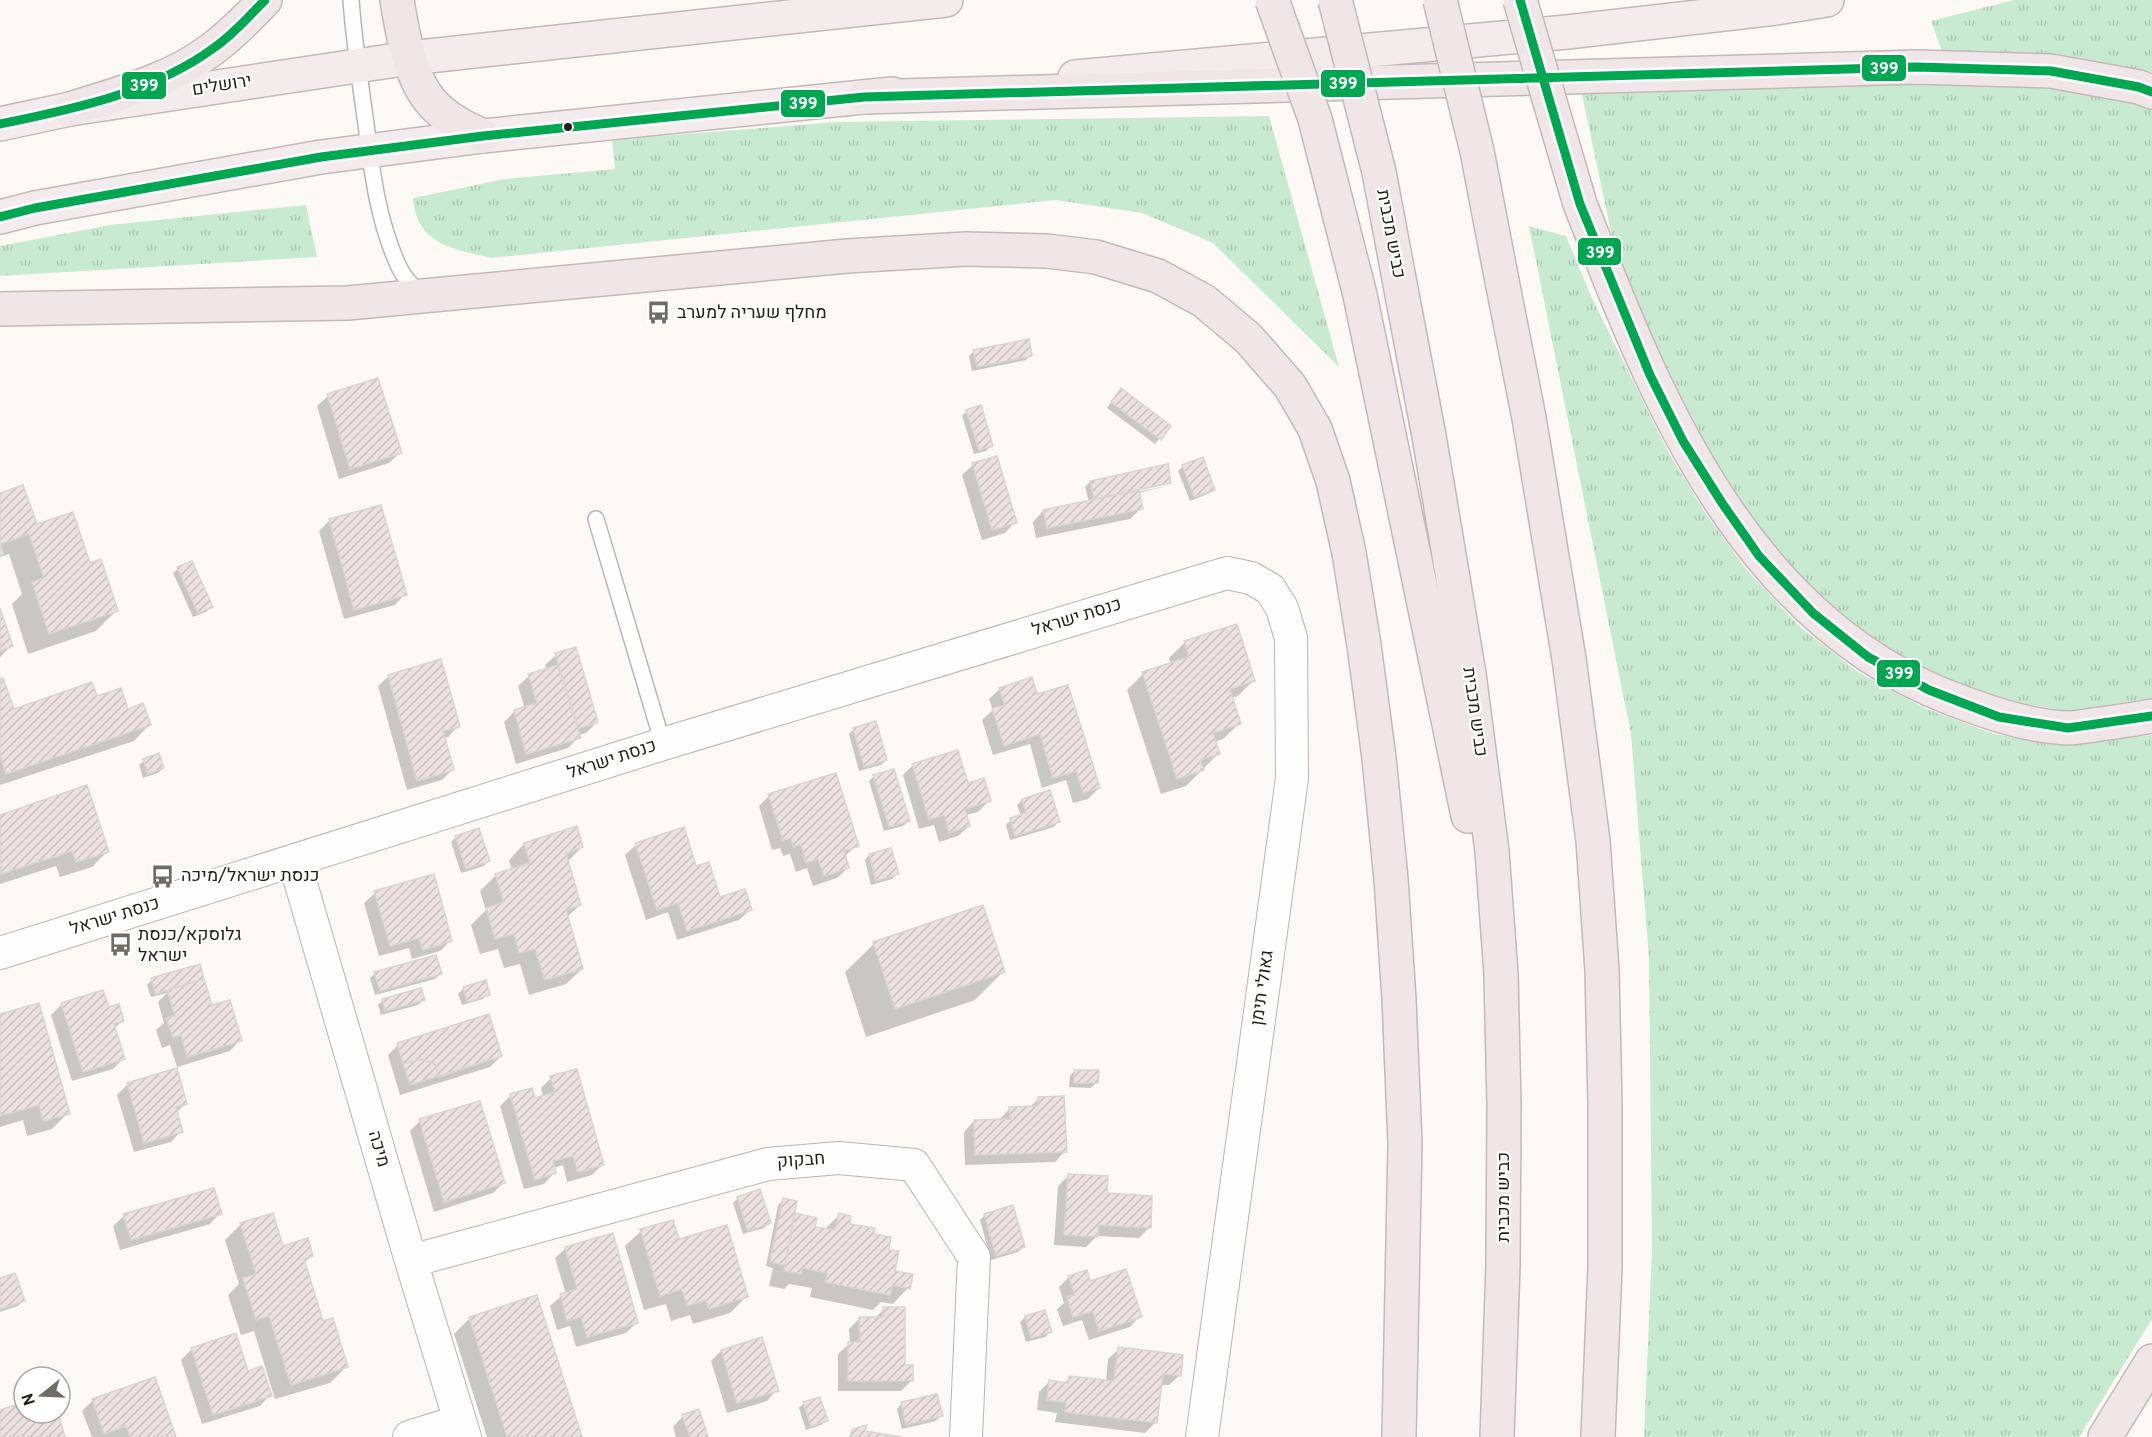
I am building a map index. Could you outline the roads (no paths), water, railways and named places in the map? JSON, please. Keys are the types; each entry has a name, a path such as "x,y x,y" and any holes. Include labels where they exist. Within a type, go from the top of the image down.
{"highway":[{"path":"70,110 138,87 181,68 209,52 265,0"},
{"path":"397,0 410,58 431,102 447,117 483,136"},
{"name":"ירושלים","path":"0,124 70,110 410,58 946,0"},
{"path":"1272,0 1315,119 1360,295 1501,974"},
{"name":"כביש מכבית","path":"1335,0 1378,172 1429,436 1469,674 1492,850 1501,974 1504,1105 1503,1265 1497,1437"},
{"path":"1440,0 1477,151 1529,418 1569,659 1593,841 1602,970 1605,1105 1605,1267 1598,1437"},
{"path":"1520,0 1580,204 1650,375 1683,441 1759,556 1813,613 1868,657 1929,690 1999,717 2068,728 2152,716"},
{"path":"0,217 35,208 321,157 483,136 864,97 1567,32 1827,0"},
{"path":"864,97 1917,67 2051,71 2139,87 2152,92"},
{"path":"0,309 348,303 422,294 846,256 966,249 1047,251 1096,257 1147,273 1204,301 1248,338 1290,386 1315,429 1334,481 1349,553 1379,758 1392,879 1405,1143 1399,1437"},
{"path":"2105,1437 2152,1361"}],"street":[{"name":"כנסת ישראל","path":"0,953 663,744 1227,573"},
{"name":"גאולי תימן","path":"1202,1437 1292,778 1291,638 1282,608 1270,590 1251,578 1227,573"},
{"name":"מיכה","path":"294,860 462,1429"},
{"name":"חבקוק","path":"411,1261 768,1164 839,1158 914,1165 974,1257 966,1437"},
{"path":"409,1437 462,1429"}],"lane":[{"path":"351,0 369,151 378,201 388,240 400,269 422,294"},
{"path":"596,519 663,744"}],"place":[{"name":"מחלף שעריה למערב","path":"659,313"},
{"name":"כנסת ישראל/מיכה","path":"163,876"},
{"name":"גלוסקא/כנסת ישראל","path":"120,945"}]}
